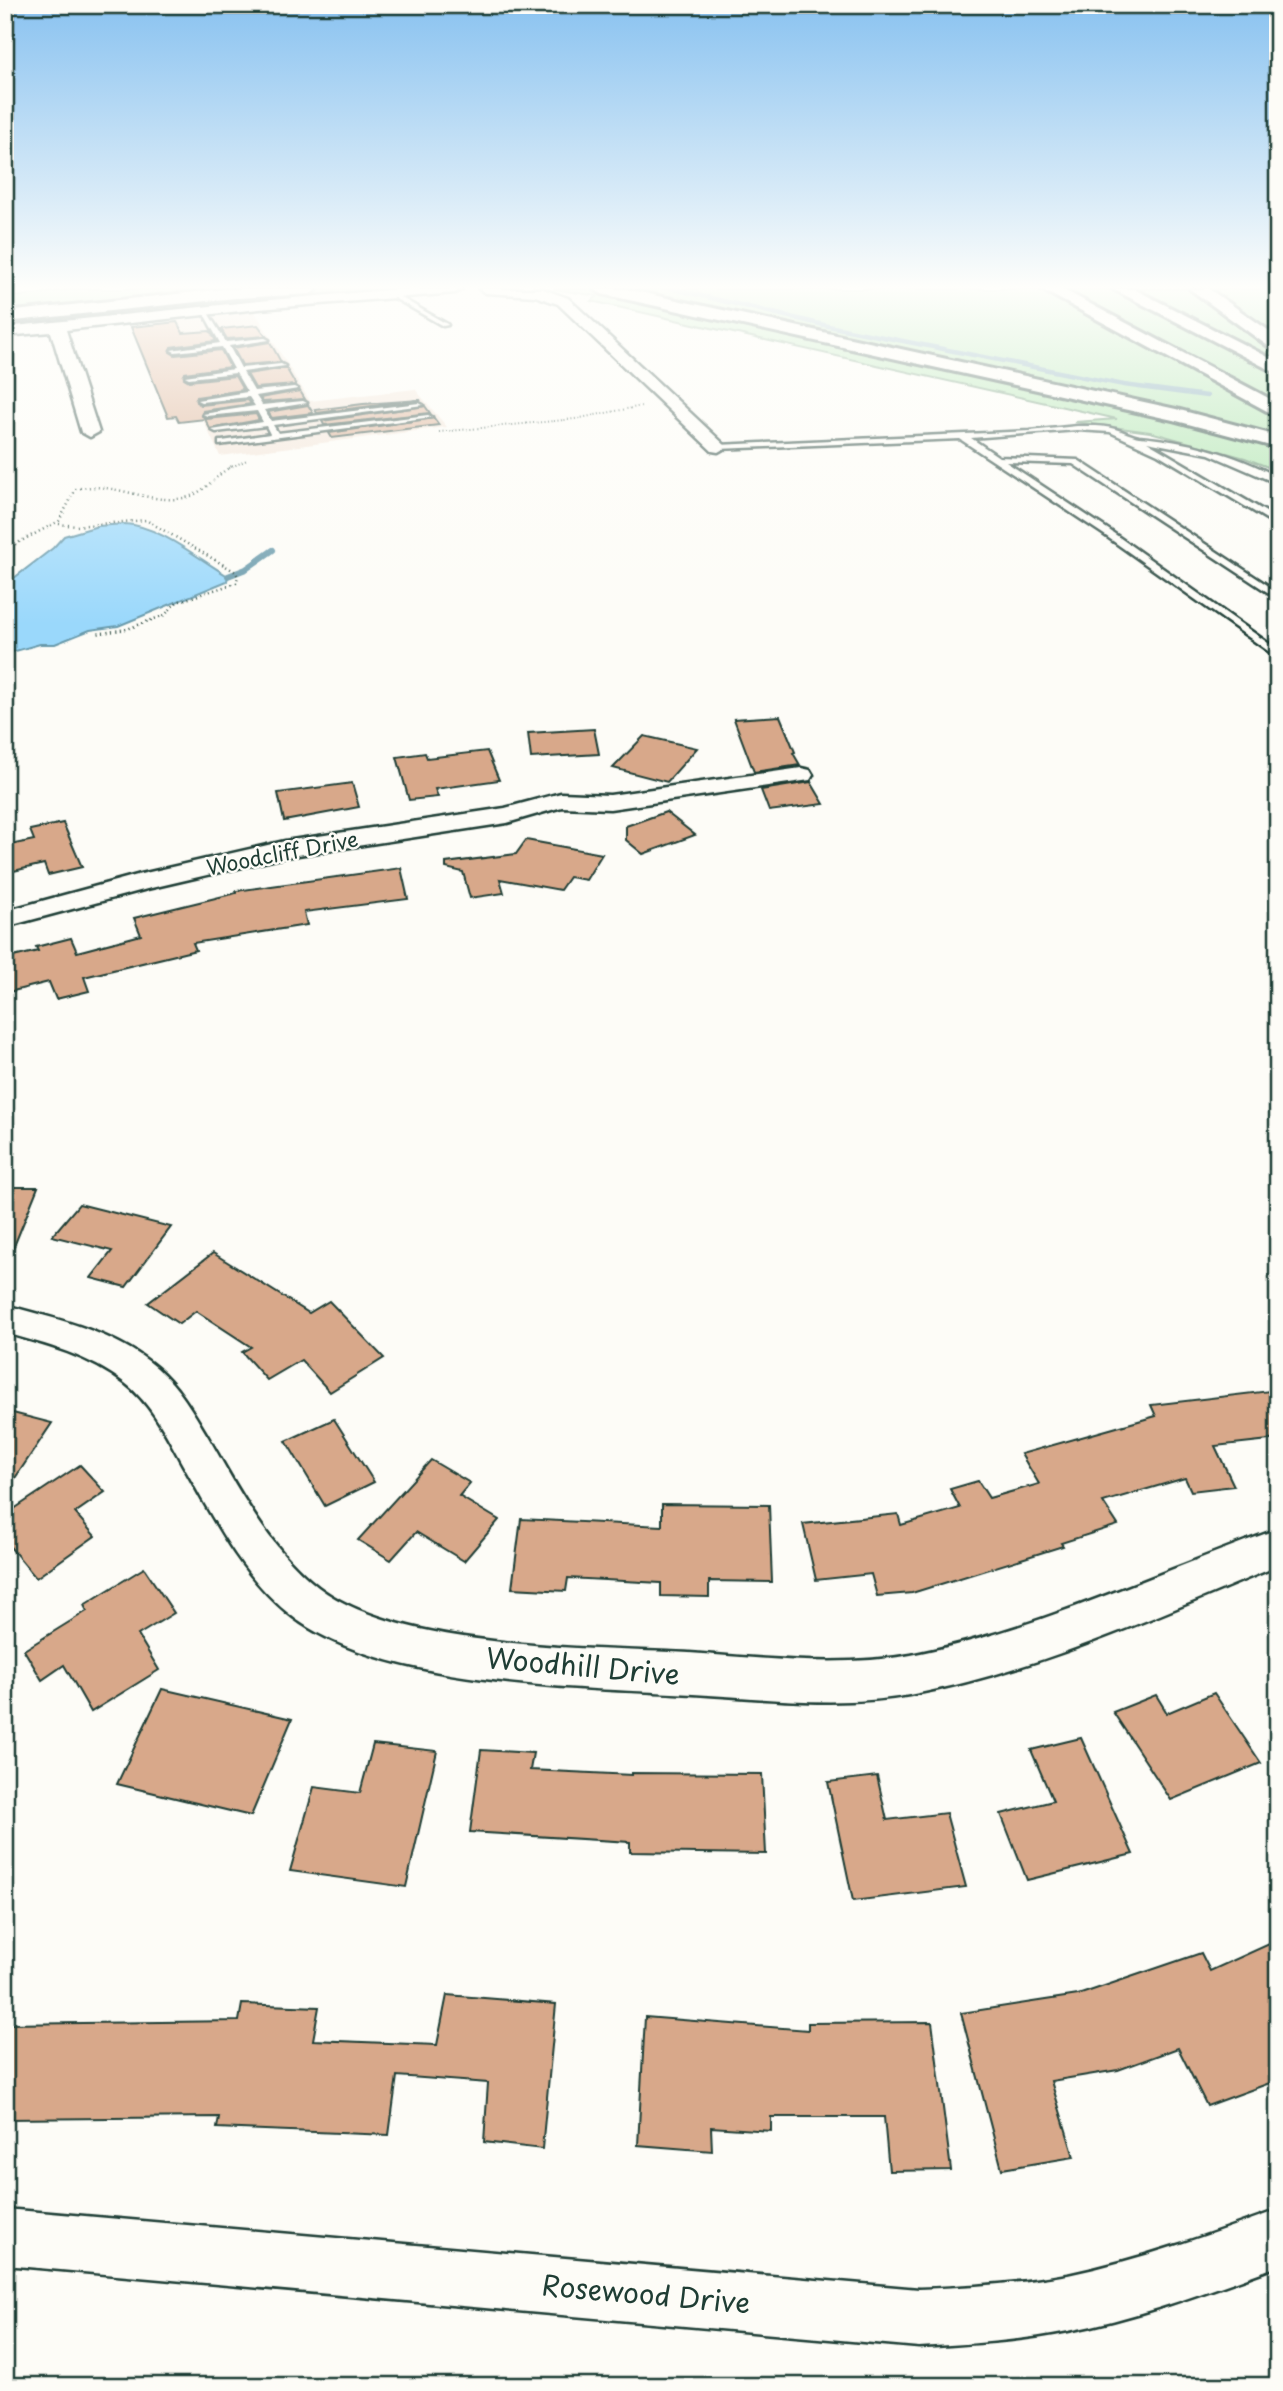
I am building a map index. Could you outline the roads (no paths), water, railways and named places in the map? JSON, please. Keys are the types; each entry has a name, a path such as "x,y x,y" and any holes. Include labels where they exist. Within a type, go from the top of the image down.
{"main road":[{"path":"1109,401 1278,442"},
{"path":"1258,401 1278,411"}],"street":[{"path":"80,401 90,432"},
{"path":"668,401 718,447"},
{"name":"Woodcliff Drive","path":"5,919 237,858 507,815 561,800 610,802 801,775"},
{"name":"Woodhill Drive","path":"5,1319 49,1331 95,1350 139,1374 174,1413 248,1542 305,1602 344,1625 396,1642 440,1651 493,1660 587,1667 853,1683 891,1679 957,1665 1045,1639 1278,1547"},
{"name":"Rosewood Drive","path":"5,2236 919,2318 993,2315 1069,2303 1154,2281 1278,2238"}],"lane":[{"path":"256,401 275,436"},
{"path":"207,414 303,403"},
{"path":"216,430 419,405"},
{"path":"322,406 336,429"},
{"path":"222,443 428,417"},
{"path":"718,447 1077,428 1111,430 1135,439 1278,523"},
{"path":"962,436 999,459 1278,655"},
{"path":"1135,439 1173,441 1209,451 1248,464 1278,481"},
{"path":"999,459 1076,462 1278,596"}],"water":[{"path":"125,524 164,536 228,576 227,581 118,626 90,630 55,644 40,644 5,654 5,585 53,548 64,536 98,526"}],"waterway":[{"path":"228,576 246,569 273,550"}]}
